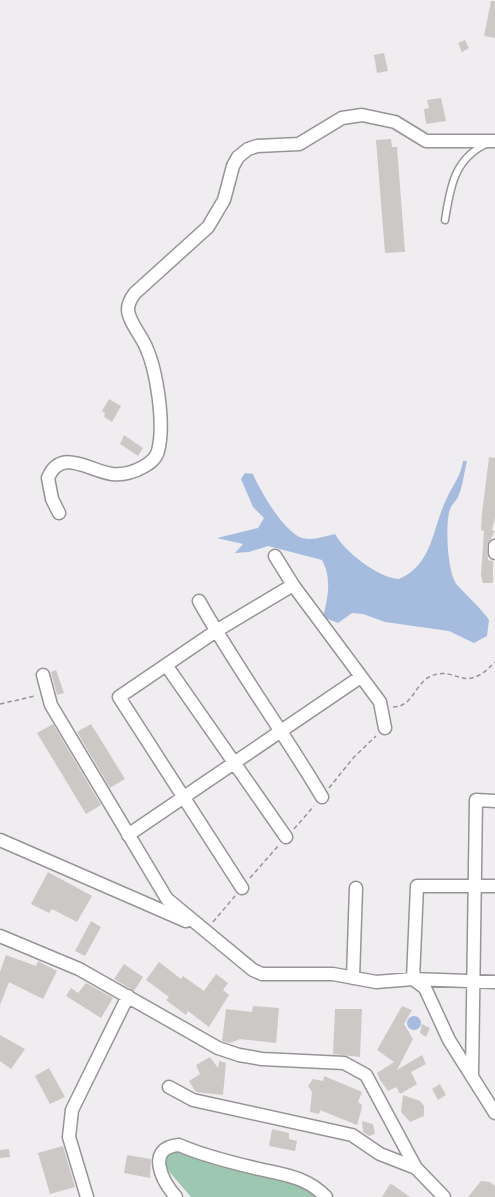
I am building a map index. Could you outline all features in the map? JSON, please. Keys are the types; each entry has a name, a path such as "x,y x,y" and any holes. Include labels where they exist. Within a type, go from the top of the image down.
{"street":[{"path":"59,513 51,499 48,478 51,470 63,462 121,474 136,471 155,458 158,451 159,420 154,366 130,315 129,303 135,293 207,227 224,200 238,157 257,146 299,144 342,118 362,115 394,122 426,141 494,141"},
{"path":"495,546 495,553"},
{"path":"275,556 359,678 380,702 386,728"},
{"path":"242,888 119,697 216,631 293,585"},
{"path":"199,602 283,730 322,797"},
{"path":"166,665 286,837"},
{"path":"43,675 51,705 167,899 253,970 262,974 333,974 376,982 413,979 495,982"},
{"path":"128,835 359,678"},
{"path":"472,1074 477,884 476,800 495,801"},
{"path":"0,840 198,926"},
{"path":"413,979 417,886 477,884 495,886"},
{"path":"353,978 356,888"},
{"path":"0,936 80,969 218,1048 238,1055 344,1063 355,1067 366,1075 416,1168 444,1197"},
{"path":"413,979 425,988 449,1040 495,1113"},
{"path":"87,1197 69,1137 72,1110 128,996"},
{"path":"169,1087 193,1100 352,1135 380,1154 416,1168"},
{"path":"380,1154 389,1151 400,1139"},
{"path":"176,1197 163,1179 159,1161 163,1152 171,1146 179,1145 258,1169 300,1178 316,1187 326,1197"}],"lane":[{"path":"445,220 453,178 460,164 468,155 494,141"}],"path":[{"path":"380,702 397,707 413,697 431,676 441,674 472,679 484,674 495,662"},
{"path":"0,704 48,693"}],"green space":[{"path":"174,1151 184,1152 214,1165 312,1189 317,1197 191,1197 166,1168 166,1156"}],"water":[{"path":"463,461 467,461 458,497 448,516 447,537 454,580 489,620 487,636 474,643 449,631 385,622 363,614 352,613 338,623 323,617 328,595 328,581 322,560 268,546 249,552 235,553 243,544 217,538 258,528 264,518 253,507 241,479 245,473 253,474 280,520 295,534 310,539 335,534 339,541 362,562 381,574 399,579 419,564 425,555"},
{"path":"414,1016 419,1018 421,1023 419,1028 414,1030 409,1028 407,1023 409,1018"}],"building":[{"path":"491,1 495,1 495,38 484,36"},
{"path":"465,40 469,48 462,52 458,43"},
{"path":"384,53 388,71 377,73 374,55"},
{"path":"441,98 446,121 426,124 424,109 429,108 427,100"},
{"path":"391,139 392,147 397,147 405,252 385,253 376,140"},
{"path":"109,399 121,406 112,422 104,417 105,413 102,411"},
{"path":"124,435 143,448 138,456 120,444"},
{"path":"489,457 495,458 495,518 492,530 495,531 487,546 488,560 493,561 493,583 483,583 481,575 484,531 481,530"},
{"path":"56,670 64,693 57,695 51,672"},
{"path":"53,724 101,805 86,814 37,733"},
{"path":"91,724 125,779 110,788 77,732"},
{"path":"48,872 92,896 77,922 52,909 49,913 31,904"},
{"path":"91,921 101,927 85,956 75,951"},
{"path":"6,955 36,966 38,961 57,971 43,999 9,982 0,1005 0,972"},
{"path":"159,962 181,979 183,976 204,991 216,974 228,983 223,990 229,995 209,1027 188,1011 186,1015 166,1000 169,997 146,980"},
{"path":"124,964 143,977 134,991 114,979"},
{"path":"86,983 113,998 101,1018 66,996 71,988 78,993"},
{"path":"253,1006 279,1008 276,1043 240,1039 230,1043 222,1041 226,1009 252,1012"},
{"path":"402,1006 412,1010 404,1024 413,1039 397,1070 422,1055 426,1064 411,1072 417,1084 400,1094 396,1087 388,1091 380,1080 377,1073 394,1062 377,1050"},
{"path":"335,1009 362,1009 360,1057 333,1054"},
{"path":"422,1024 430,1028 426,1037 420,1033"},
{"path":"0,1035 25,1049 11,1069 0,1061"},
{"path":"210,1057 218,1068 219,1061 226,1063 223,1095 196,1092 189,1081 200,1074 196,1065"},
{"path":"49,1068 65,1097 50,1104 35,1076"},
{"path":"324,1076 362,1092 358,1102 362,1105 357,1125 320,1110 319,1114 310,1112 312,1092 308,1086 313,1079 323,1081"},
{"path":"440,1084 446,1095 438,1100 432,1089"},
{"path":"403,1095 420,1101 424,1106 424,1116 410,1122 401,1112"},
{"path":"362,1121 373,1124 375,1134 369,1136 363,1132"},
{"path":"272,1129 289,1133 289,1139 297,1141 295,1151 269,1146"},
{"path":"63,1146 75,1187 50,1194 38,1153"},
{"path":"9,1149 10,1157 0,1158 0,1150"},
{"path":"127,1155 151,1159 150,1178 124,1173"},
{"path":"481,1181 490,1182 495,1186 495,1197 468,1197"},
{"path":"390,1184 393,1185 410,1197 382,1197"}]}
